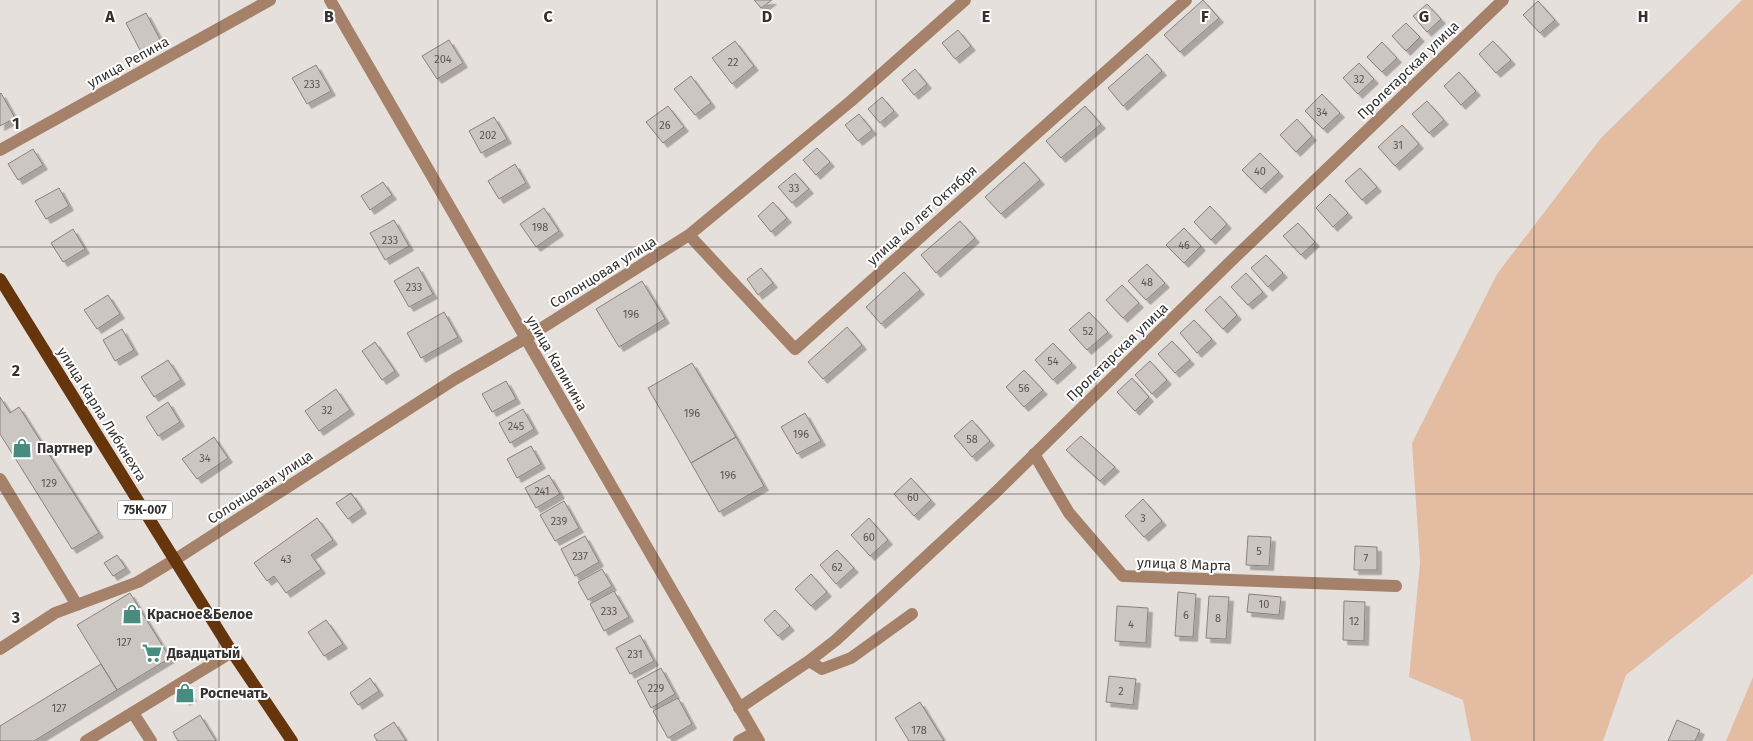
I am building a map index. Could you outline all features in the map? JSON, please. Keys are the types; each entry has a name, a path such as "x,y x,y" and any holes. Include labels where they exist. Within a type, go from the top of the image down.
{"main road":[{"name":"улица Карла Либкнехта","path":"0,279 176,559 232,652 292,741"}],"street":[{"name":"улица Репина","path":"0,150 270,0"},
{"name":"улица Калинина","path":"330,0 756,737"},
{"name":"Солонцовая улица","path":"0,649 55,613 138,582 455,380 526,338 689,235 851,101 965,0"},
{"name":"улица 40 лет Октября","path":"689,235 795,349 1186,0"},
{"name":"Пролетарская улица","path":"739,708 809,661 836,640 1034,454 1229,263 1503,0"},
{"name":"улица 8 Марта","path":"1034,454 1069,513 1123,576 1396,586"},
{"path":"0,479 77,605"},
{"path":"809,661 822,669 851,658 912,614"},
{"path":"86,741 232,652"},
{"path":"133,713 150,741"},
{"path":"739,741 756,737"}],"shaded area":[{"path":"1742,0 1753,0 1753,574 1626,675 1603,741 1471,741 1463,700 1409,677 1420,563 1412,443 1497,274 1601,138"},
{"path":"1753,677 1753,741 1726,741"}],"building":[{"path":"754,0 772,0 761,8"},
{"path":"1203,0 1219,18 1180,52 1164,35"},
{"path":"1538,1 1555,20 1540,33 1523,15"},
{"path":"1427,4 1441,19 1427,32 1413,16"},
{"path":"146,13 162,43 142,54 126,23"},
{"path":"1406,23 1420,37 1406,51 1392,36"},
{"path":"958,30 971,46 955,59 942,43"},
{"path":"449,40 463,63 437,79 422,56"},
{"path":"735,41 754,66 732,84 712,58"},
{"path":"1493,41 1511,60 1496,73 1479,54"},
{"path":"1382,42 1397,58 1382,72 1367,57"},
{"path":"1147,54 1162,71 1123,106 1108,88"},
{"path":"1359,63 1374,79 1358,94 1343,78"},
{"path":"316,65 331,91 307,104 292,78"},
{"path":"915,69 927,84 914,95 902,80"},
{"path":"1459,72 1476,91 1461,105 1444,86"},
{"path":"691,76 711,103 695,115 674,89"},
{"path":"0,94 15,118 0,126"},
{"path":"1322,94 1340,113 1323,129 1305,111"},
{"path":"882,97 894,111 880,123 868,109"},
{"path":"1427,101 1444,120 1429,133 1412,114"},
{"path":"668,106 684,127 663,143 646,122"},
{"path":"1085,106 1101,124 1061,158 1046,141"},
{"path":"859,114 872,130 858,141 845,125"},
{"path":"494,117 507,139 481,153 469,131"},
{"path":"1297,119 1312,136 1296,152 1280,135"},
{"path":"1402,125 1419,144 1395,166 1378,147"},
{"path":"817,148 830,162 816,175 803,160"},
{"path":"33,149 43,165 18,180 8,164"},
{"path":"1260,153 1279,172 1261,189 1242,170"},
{"path":"1024,162 1040,180 1001,214 985,197"},
{"path":"515,164 526,183 499,199 488,181"},
{"path":"1360,168 1377,187 1362,200 1345,181"},
{"path":"795,173 809,189 792,203 778,187"},
{"path":"383,182 392,195 370,210 361,196"},
{"path":"59,188 69,206 46,219 35,201"},
{"path":"1330,194 1348,213 1333,227 1316,208"},
{"path":"773,202 787,218 771,232 758,216"},
{"path":"1210,206 1227,224 1211,240 1194,222"},
{"path":"544,208 559,231 536,247 520,224"},
{"path":"394,220 409,246 385,260 370,233"},
{"path":"960,221 975,238 936,273 921,255"},
{"path":"1298,223 1315,242 1301,255 1283,236"},
{"path":"1184,228 1201,246 1184,263 1166,245"},
{"path":"73,229 85,249 63,262 51,243"},
{"path":"1266,255 1283,273 1268,287 1251,268"},
{"path":"1147,264 1165,283 1146,300 1128,281"},
{"path":"418,267 433,294 409,307 394,281"},
{"path":"761,268 773,283 758,295 747,279"},
{"path":"904,272 920,290 881,324 866,307"},
{"path":"1246,273 1263,292 1248,305 1231,287"},
{"path":"642,281 665,319 619,347 596,309"},
{"path":"1122,285 1139,303 1123,318 1106,300"},
{"path":"108,295 120,314 97,329 84,310"},
{"path":"1220,296 1237,315 1223,329 1205,310"},
{"path":"444,312 458,337 421,358 407,333"},
{"path":"1089,312 1108,332 1087,350 1069,330"},
{"path":"1194,320 1212,339 1197,353 1180,333"},
{"path":"847,327 862,345 823,379 808,362"},
{"path":"122,329 134,350 115,361 103,340"},
{"path":"1172,341 1190,360 1175,373 1158,354"},
{"path":"375,342 395,371 382,380 362,351"},
{"path":"1053,343 1072,363 1053,380 1035,360"},
{"path":"168,360 181,380 154,397 141,377"},
{"path":"1150,361 1167,380 1152,394 1135,375"},
{"path":"692,363 736,437 691,463 648,388"},
{"path":"1024,370 1043,390 1024,407 1006,387"},
{"path":"1132,378 1149,397 1135,411 1117,392"},
{"path":"506,381 516,399 492,412 482,394"},
{"path":"336,389 350,410 319,431 305,411"},
{"path":"0,397 10,413 19,407 99,533 72,549 0,434"},
{"path":"168,402 180,422 158,436 146,417"},
{"path":"523,409 534,429 510,443 499,423"},
{"path":"805,413 821,441 797,454 781,427"},
{"path":"972,420 990,441 972,457 954,436"},
{"path":"1081,436 1115,467 1100,481 1066,450"},
{"path":"214,437 228,458 197,479 182,459"},
{"path":"736,437 764,486 719,512 691,463"},
{"path":"531,446 541,464 517,478 507,459"},
{"path":"549,475 560,494 536,508 525,488"},
{"path":"911,478 931,500 914,516 894,494"},
{"path":"351,493 362,509 348,519 336,503"},
{"path":"1143,499 1162,521 1144,537 1125,516"},
{"path":"564,501 579,528 555,541 540,515"},
{"path":"317,518 333,540 311,555 321,569 286,593 274,576 267,581 254,563"},
{"path":"869,518 888,540 870,556 851,535"},
{"path":"585,536 599,562 575,576 561,549"},
{"path":"1248,536 1271,537 1269,566 1246,565"},
{"path":"1355,546 1377,547 1377,570 1354,570"},
{"path":"837,550 854,568 836,584 820,565"},
{"path":"117,555 126,568 113,576 104,563"},
{"path":"602,569 612,586 588,600 578,582"},
{"path":"811,574 827,592 811,606 795,589"},
{"path":"614,591 629,617 604,631 590,604"},
{"path":"1178,592 1196,594 1193,637 1175,636"},
{"path":"130,593 170,658 117,690 77,625"},
{"path":"1249,594 1281,597 1279,615 1247,612"},
{"path":"1209,596 1229,597 1226,639 1206,638"},
{"path":"1344,601 1365,602 1364,641 1343,640"},
{"path":"1117,606 1148,608 1146,643 1115,641"},
{"path":"775,610 790,626 778,636 764,620"},
{"path":"326,620 343,644 324,656 308,632"},
{"path":"640,635 654,661 630,674 616,648"},
{"path":"101,664 117,690 34,741 0,741 0,726"},
{"path":"661,668 675,694 651,708 637,681"},
{"path":"1109,676 1136,679 1133,705 1106,702"},
{"path":"370,678 379,691 358,705 350,693"},
{"name":"Роспечать","path":"185,686 192,697 185,701 178,690"},
{"path":"678,698 692,724 668,738 653,711"},
{"path":"920,702 944,741 909,741 895,718"},
{"path":"200,715 216,741 178,741 173,732"},
{"path":"1677,720 1700,730 1695,741 1668,741"},
{"path":"394,722 406,741 377,741 374,735"}],"place":[{"name":"Партнер","path":"22,448"},
{"name":"Красное&Белое","path":"132,614"},
{"name":"Двадцатый","path":"152,653"},
{"name":"Роспечать","path":"185,693"}]}
